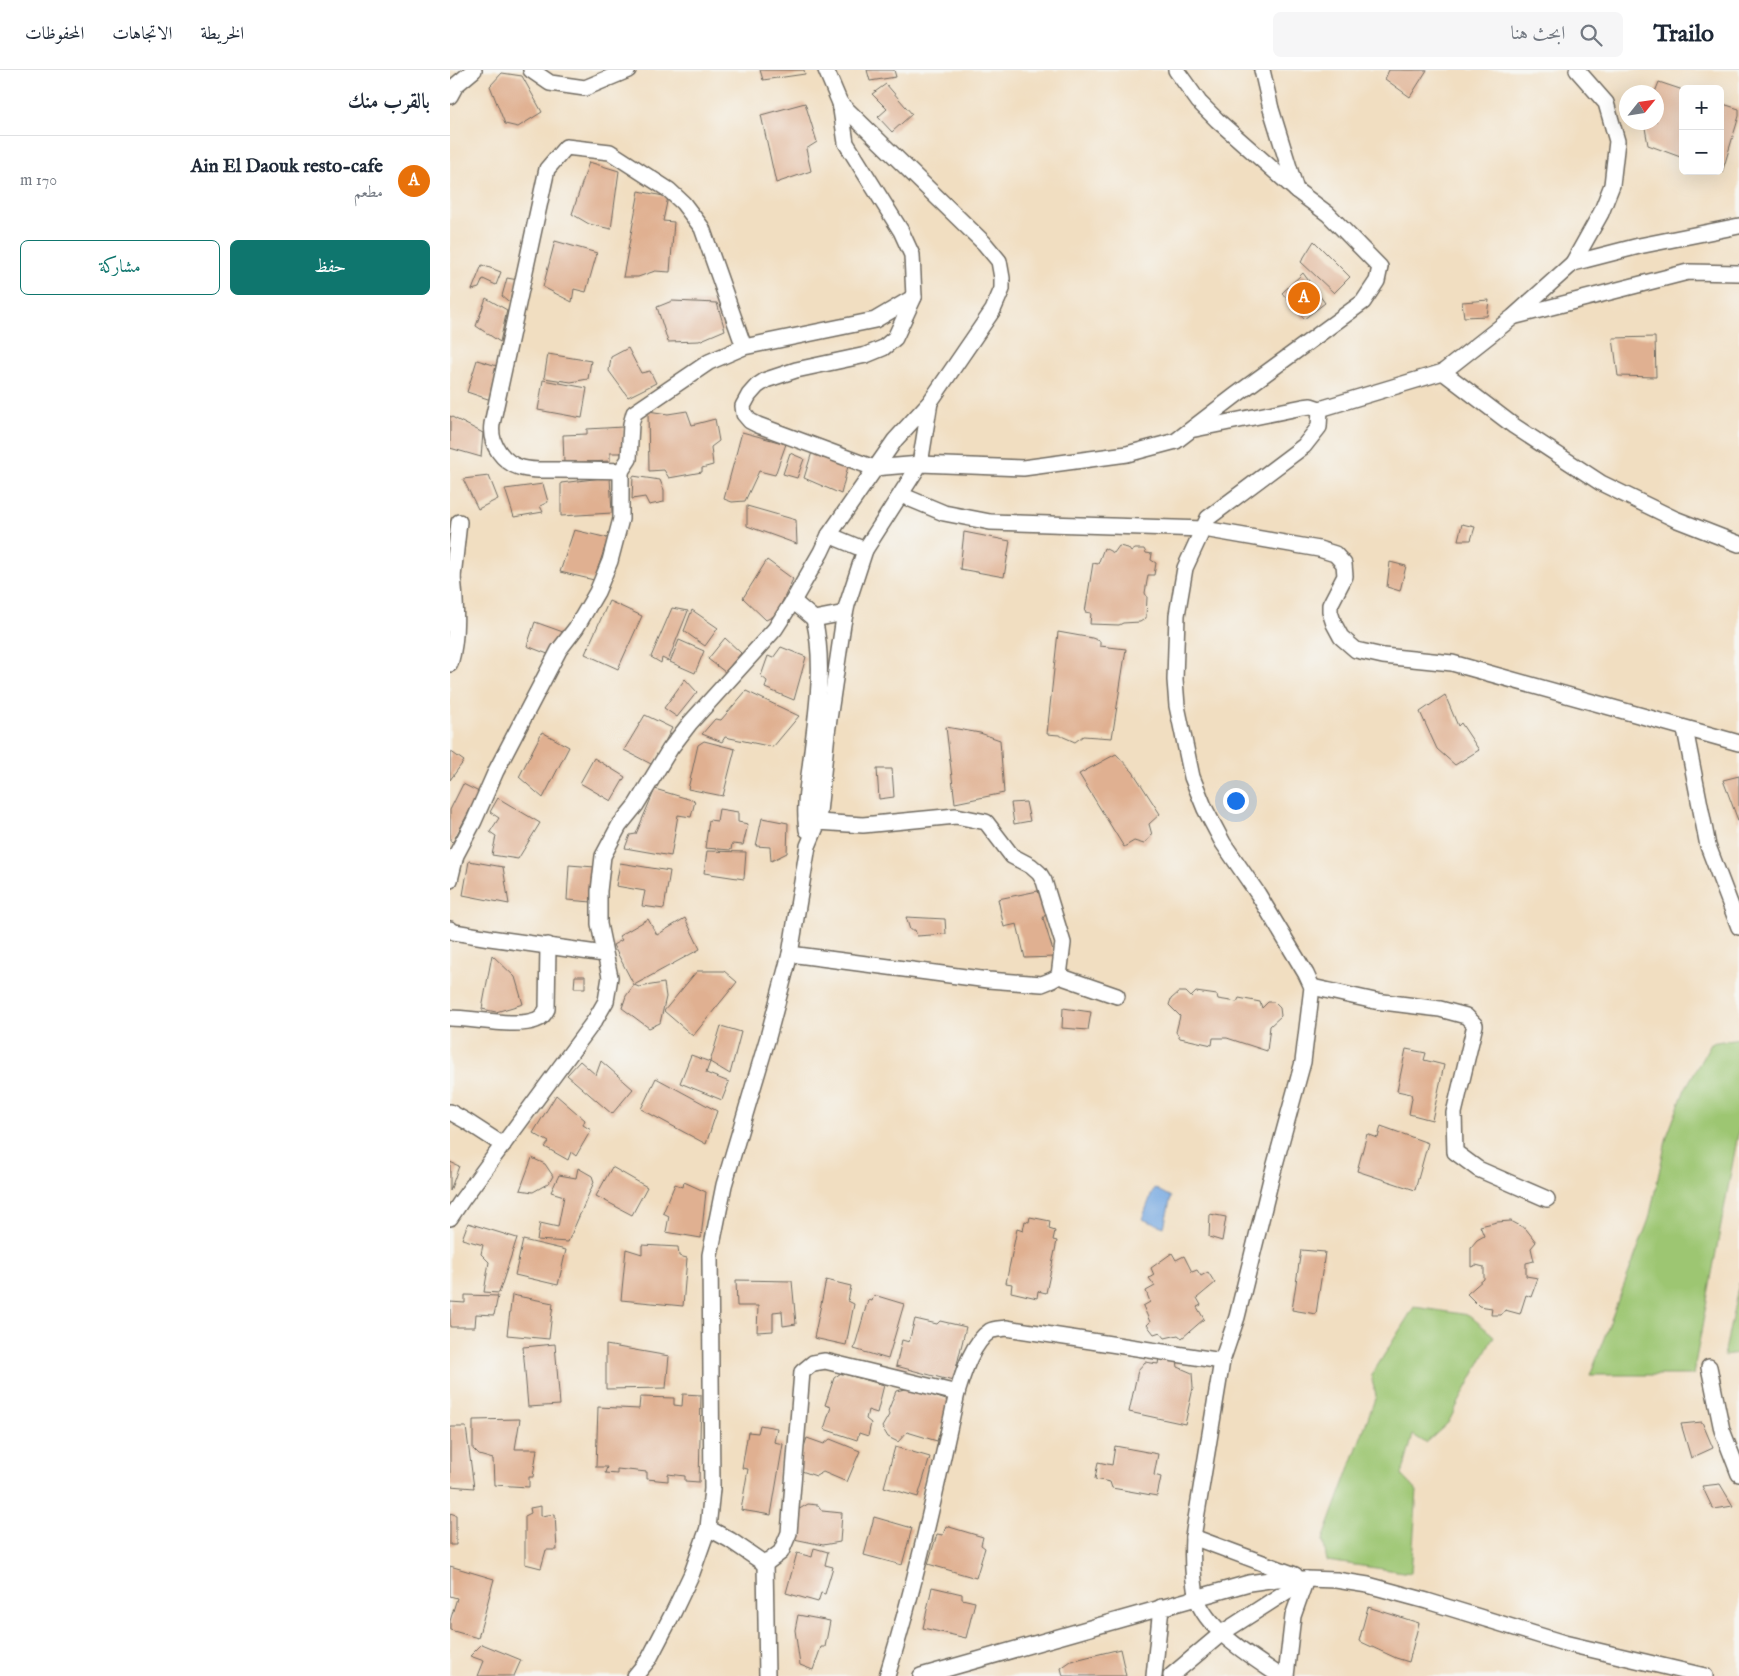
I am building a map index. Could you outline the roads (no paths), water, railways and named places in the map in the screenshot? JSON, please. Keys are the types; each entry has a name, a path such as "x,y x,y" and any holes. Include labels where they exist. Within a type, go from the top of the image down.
{"street":[{"path":"450,96 456,85 474,70"},
{"path":"531,70 550,83 585,88 628,70"},
{"path":"826,70 840,102 846,143 901,231 912,255 914,296 895,338 883,348 866,355 796,370 766,380 756,386 749,395 744,406 744,414 750,422 874,468 920,464 1023,468 1127,454 1176,441 1363,302 1377,281 1380,267 1328,214 1296,190 1217,120 1199,102 1176,70"},
{"path":"1262,70 1271,109 1296,190"},
{"path":"1191,430 1304,407 1311,406 1320,409 1443,372 1512,317 1573,263 1601,213 1612,185 1617,141 1606,103 1577,70"},
{"path":"450,1218 595,1020 606,1001 610,977 599,924 599,891 603,856 620,826 636,805 670,749 690,723 775,628 793,601 829,535 895,440 930,402 993,310 1002,289 999,261 984,243 840,102"},
{"path":"621,471 523,468 508,461 498,452 492,440 492,424 547,169 566,147 610,152 669,190 683,203 702,228 744,347"},
{"path":"1573,263 1639,246 1739,226"},
{"path":"1512,317 1688,272 1739,273"},
{"path":"450,880 456,855 474,821 496,771 559,650 576,628 597,592 610,561 621,519 621,471 629,459 631,424 634,413 710,362 744,347 875,320 914,296"},
{"path":"1443,372 1514,426 1601,483 1675,519 1739,544"},
{"path":"635,1676 649,1659 674,1611 692,1573 708,1528 712,1489 710,1254 724,1185 768,1037 790,954 829,723 845,613 865,550 920,464 930,402"},
{"path":"1280,1676 1222,1633 1207,1619 1197,1598 1193,1576 1193,1537 1222,1361 1237,1317 1271,1179 1303,1062 1312,987 1258,894 1223,843 1205,809 1192,777 1177,706 1175,680 1176,615 1185,568 1208,518 1304,446 1319,427 1320,409"},
{"path":"900,495 944,513 990,522 1204,529 1335,554 1344,564 1345,576 1330,605 1330,612 1341,637 1356,650 1383,656 1452,663 1739,743"},
{"path":"450,664 456,610 452,578 459,522"},
{"path":"829,535 865,550"},
{"path":"793,601 814,619 818,639 818,700 807,791 812,821"},
{"path":"814,619 845,613"},
{"path":"1685,729 1708,846 1739,927"},
{"path":"812,821 863,825 956,816 986,822 1012,856 1031,866 1044,881 1064,943 1059,976"},
{"path":"450,929 454,932 490,938 604,954"},
{"path":"450,1018 517,1023 535,1021 542,1017 547,1009 548,945"},
{"path":"790,954 988,980 1042,984 1059,976 1117,996"},
{"path":"1312,987 1375,1001 1440,1009 1466,1016 1475,1025 1454,1113 1455,1152 1478,1169 1547,1199"},
{"path":"450,1112 466,1120 503,1145"},
{"path":"887,1676 908,1611 963,1372 976,1346 991,1331 1006,1328 1222,1361"},
{"path":"765,1564 781,1552 789,1534 802,1372 812,1363 825,1361 957,1394"},
{"path":"1709,1367 1722,1430 1739,1474"},
{"path":"708,1528 730,1540 765,1564"},
{"path":"1193,1537 1306,1579"},
{"path":"765,1564 767,1676"},
{"path":"921,1676 1249,1583 1277,1579 1306,1579 1336,1580 1368,1585 1437,1604 1564,1644 1687,1674 1705,1676"},
{"path":"1171,1676 1222,1633 1306,1579"},
{"path":"1286,1676 1293,1616 1306,1579"},
{"path":"1154,1676 1160,1607"}],"water":[{"path":"1154,1188 1171,1197 1164,1227 1142,1219"}],"place":[{"name":"Ain El Daouk resto-cafe","path":"1304,298"}]}
